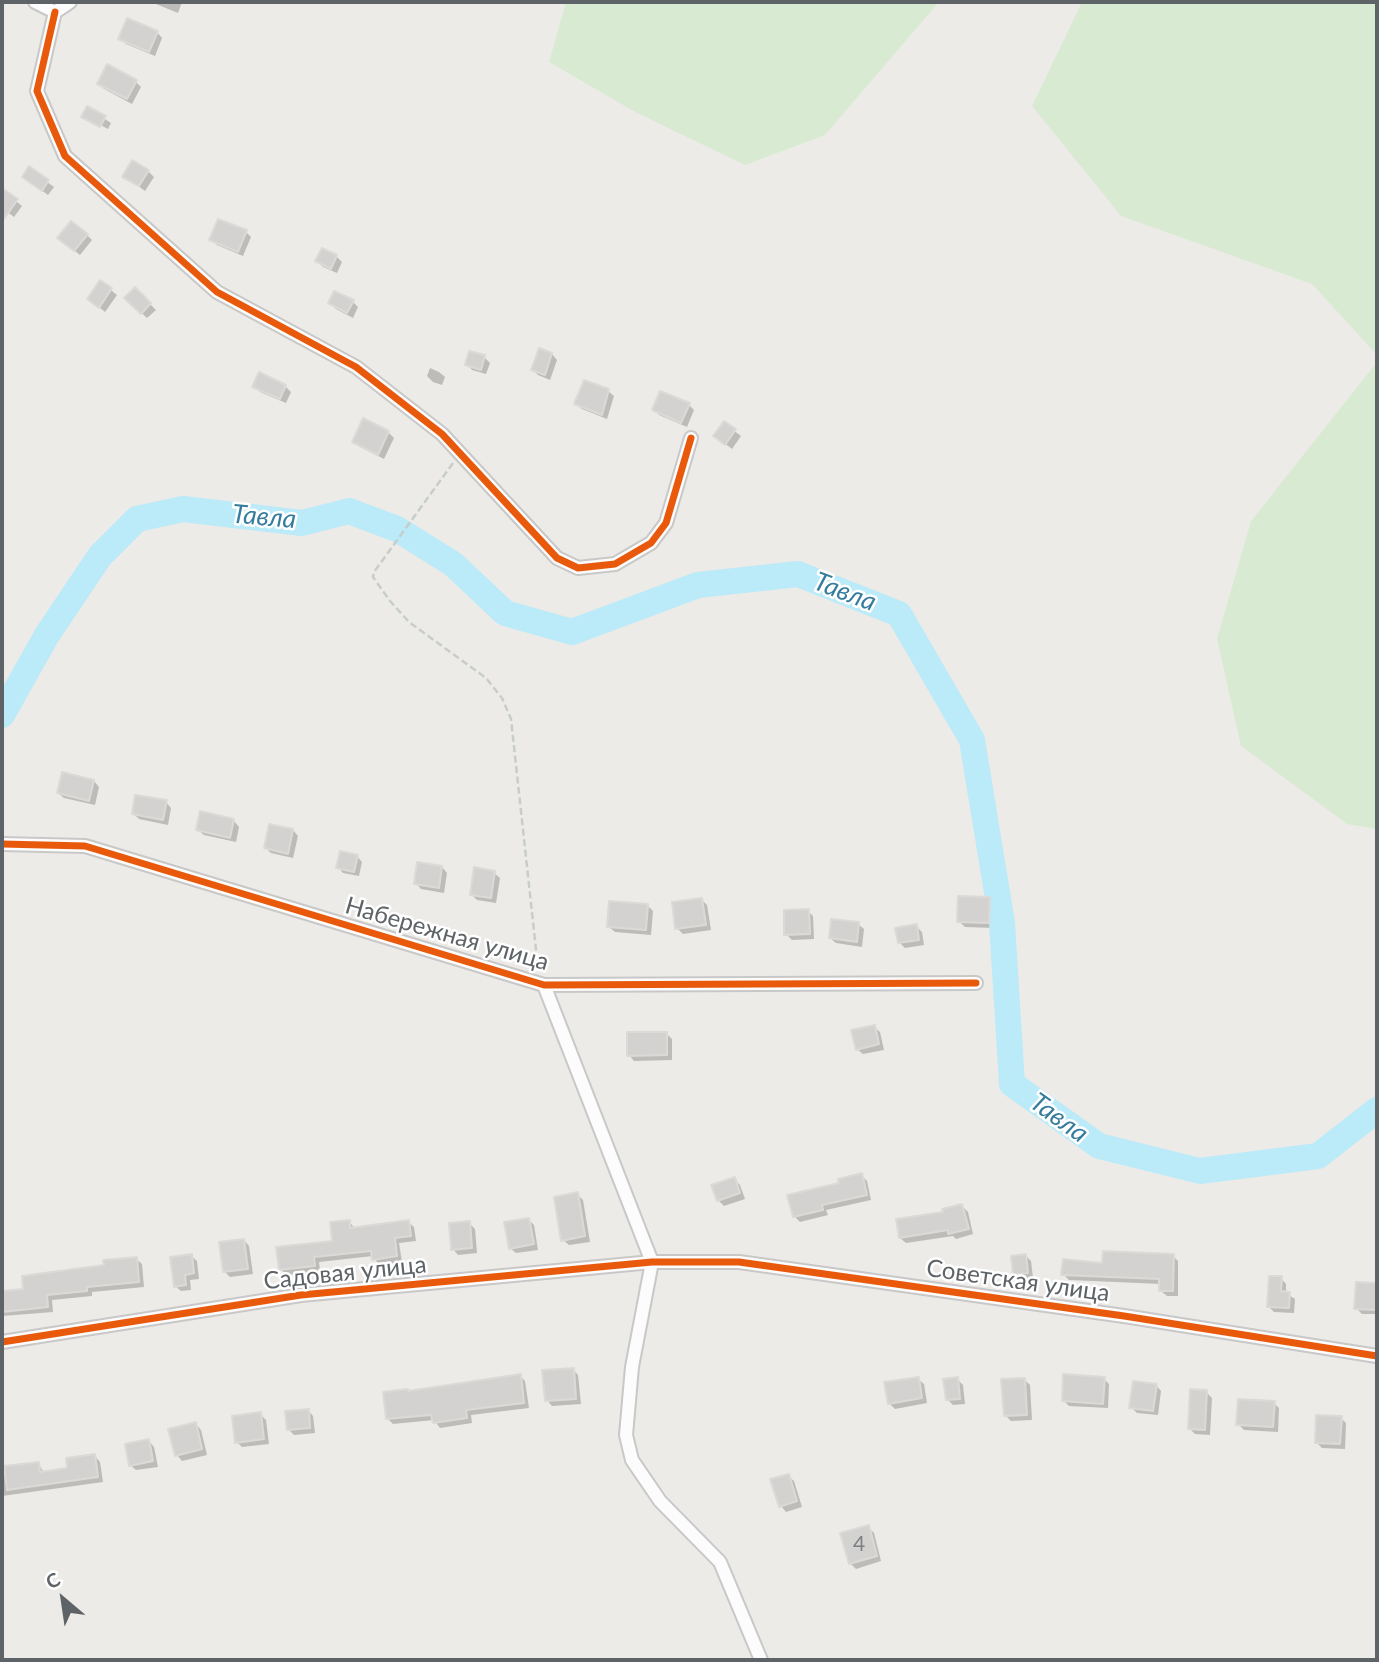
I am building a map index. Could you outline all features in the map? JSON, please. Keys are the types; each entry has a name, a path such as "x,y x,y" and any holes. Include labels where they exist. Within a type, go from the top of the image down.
{"street":[{"path":"35,2 55,12"},
{"path":"70,2 55,12 37,91 65,156 217,292 356,367 442,433 557,558 578,568 615,564 651,543 666,523 691,438"},
{"name":"Набережная улица","path":"2,845 85,846 544,985 976,983"},
{"path":"544,985 652,1262 632,1367 626,1434 632,1460 660,1501 720,1562 761,1660"},
{"name":"Садовая улица","path":"2,1342 301,1295 652,1262"},
{"name":"Советская улица","path":"652,1262 739,1262 1124,1316 1377,1356"}],"path":[{"path":"460,453 415,512 373,577 409,622 486,678 502,698 511,719 537,964 544,985"}],"green space":[{"path":"566,2 939,2 825,135 745,165 637,113 549,62"},
{"path":"1082,2 1377,2 1377,355 1312,284 1121,216 1032,106"},
{"path":"1377,362 1377,829 1347,824 1241,746 1217,639 1251,521"}],"building":[{"path":"127,18 158,31 149,52 118,39"},
{"path":"107,64 137,80 127,99 97,84"},
{"path":"87,106 106,116 100,127 81,117"},
{"path":"132,160 149,170 139,186 122,177"},
{"path":"29,166 49,180 42,191 22,177"},
{"path":"2,188 18,199 2,222"},
{"path":"218,219 247,230 238,252 209,240"},
{"path":"71,221 88,234 74,251 57,238"},
{"path":"322,248 337,255 331,269 315,261"},
{"path":"100,280 112,288 99,308 87,299"},
{"path":"135,287 151,303 141,314 124,298"},
{"path":"334,291 354,300 347,313 328,303"},
{"path":"539,348 552,353 545,375 531,370"},
{"path":"469,351 485,355 481,370 465,365"},
{"path":"259,372 286,385 280,399 252,387"},
{"path":"584,380 609,389 602,415 574,404"},
{"path":"660,391 690,403 681,423 652,410"},
{"path":"363,418 389,431 378,455 352,442"},
{"path":"724,421 736,429 725,445 713,436"},
{"path":"62,772 94,780 89,801 57,793"},
{"path":"135,795 167,800 163,820 132,814"},
{"path":"200,811 234,819 230,838 196,830"},
{"path":"269,824 293,829 288,854 264,848"},
{"path":"340,851 358,855 354,872 336,868"},
{"path":"417,862 442,866 439,888 414,884"},
{"path":"474,867 495,871 491,898 470,895"},
{"path":"958,896 990,897 989,923 957,922"},
{"path":"702,898 706,925 675,929 672,902"},
{"path":"609,901 648,904 646,930 607,927"},
{"path":"809,909 810,934 784,935 784,910"},
{"path":"831,919 859,922 857,942 829,938"},
{"path":"917,924 919,940 898,943 895,928"},
{"path":"875,1025 879,1044 856,1050 851,1030"},
{"path":"627,1032 667,1032 667,1055 627,1056"},
{"path":"862,1173 867,1195 822,1205 823,1210 793,1217 787,1195 839,1183 838,1179"},
{"path":"735,1177 740,1193 717,1201 711,1185"},
{"path":"578,1192 585,1236 561,1241 554,1197"},
{"path":"962,1204 969,1229 948,1234 948,1230 899,1238 896,1219 943,1212 942,1209"},
{"path":"529,1218 534,1244 509,1249 504,1222"},
{"path":"350,1220 350,1228 409,1220 411,1236 395,1238 397,1256 372,1260 371,1251 314,1257 315,1266 279,1270 276,1247 332,1241 330,1222"},
{"path":"470,1221 472,1248 451,1250 449,1223"},
{"path":"244,1239 248,1269 223,1272 219,1242"},
{"path":"1103,1251 1174,1254 1173,1291 1159,1291 1159,1279 1061,1275 1063,1259 1102,1263"},
{"path":"192,1254 194,1273 185,1275 186,1285 174,1287 170,1257"},
{"path":"1026,1254 1028,1273 1013,1275 1011,1256"},
{"path":"137,1257 139,1282 87,1287 87,1291 47,1295 48,1307 2,1312 2,1291 23,1289 22,1276 104,1265 103,1260"},
{"path":"1269,1276 1282,1276 1281,1291 1290,1292 1289,1308 1267,1307"},
{"path":"1356,1282 1377,1283 1377,1310 1354,1309"},
{"path":"574,1368 576,1399 545,1401 542,1370"},
{"path":"521,1374 524,1403 466,1410 467,1418 433,1423 431,1415 386,1419 383,1392 408,1391"},
{"path":"1063,1374 1105,1377 1103,1404 1062,1401"},
{"path":"919,1377 922,1398 888,1404 884,1382"},
{"path":"958,1377 960,1399 946,1400 943,1379"},
{"path":"1025,1378 1027,1415 1004,1416 1001,1379"},
{"path":"1133,1381 1157,1384 1153,1411 1129,1408"},
{"path":"1190,1389 1207,1390 1205,1430 1188,1429"},
{"path":"1238,1399 1275,1401 1273,1427 1236,1425"},
{"path":"309,1409 310,1428 287,1430 285,1411"},
{"path":"261,1412 264,1439 235,1443 232,1416"},
{"path":"1316,1415 1342,1416 1340,1444 1315,1443"},
{"path":"196,1422 202,1449 175,1456 168,1429"},
{"path":"149,1439 153,1461 129,1466 125,1444"},
{"path":"95,1454 98,1477 7,1490 4,1466 39,1462 40,1472 67,1468 66,1458"},
{"path":"789,1474 797,1501 779,1507 770,1479"},
{"path":"869,1525 877,1556 849,1564 840,1533"}],"waterway":[{"name":"Тавла","path":"2,715 47,635 100,556 137,519 183,509 302,523 349,511 397,529 453,564 505,613 572,632 698,585 798,574 899,614 972,740 1002,923 1012,1084 1099,1146 1200,1171 1318,1156 1377,1110"}],"cycle path":[{"path":"55,12 37,91 65,156 217,292 356,367 442,434 557,558 578,568 615,564 651,543 666,523 691,438"},
{"path":"2,844 85,846 544,985 976,983"},
{"path":"2,1342 301,1295 652,1262 739,1262 1124,1316 1377,1356"}]}
